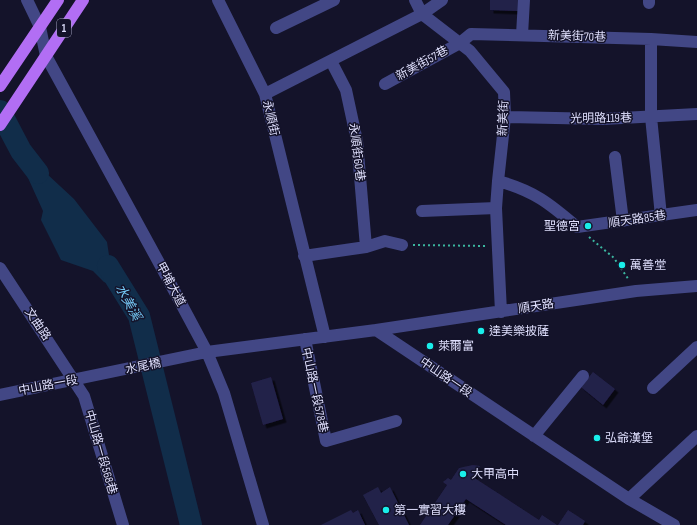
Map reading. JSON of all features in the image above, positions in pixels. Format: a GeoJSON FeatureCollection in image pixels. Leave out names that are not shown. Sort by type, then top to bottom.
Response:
{"type":"FeatureCollection","features":[{"type":"Feature","properties":{"kind":"main road","name":"1"},"geometry":{"type":"LineString","coordinates":[[0,86],[58,0]]}},
{"type":"Feature","properties":{"kind":"main road","name":"1"},"geometry":{"type":"LineString","coordinates":[[0,125],[83,0]]}},
{"type":"Feature","properties":{"kind":"street","name":"甲埔大道"},"geometry":{"type":"LineString","coordinates":[[27,0],[40,27],[46,56],[207,352],[224,393],[263,525]]}},
{"type":"Feature","properties":{"kind":"street"},"geometry":{"type":"LineString","coordinates":[[218,0],[265,94]]}},
{"type":"Feature","properties":{"kind":"street"},"geometry":{"type":"LineString","coordinates":[[276,28],[334,0]]}},
{"type":"Feature","properties":{"kind":"street","name":"新美街"},"geometry":{"type":"LineString","coordinates":[[415,0],[422,14],[470,51],[504,92],[505,117],[496,208],[501,312]]}},
{"type":"Feature","properties":{"kind":"street","name":"永順街"},"geometry":{"type":"LineString","coordinates":[[324,337],[265,94],[422,14],[442,0]]}},
{"type":"Feature","properties":{"kind":"street"},"geometry":{"type":"LineString","coordinates":[[522,35],[524,0]]}},
{"type":"Feature","properties":{"kind":"street","name":"新美街70巷"},"geometry":{"type":"LineString","coordinates":[[460,43],[471,34],[651,39],[697,42]]}},
{"type":"Feature","properties":{"kind":"street"},"geometry":{"type":"LineString","coordinates":[[651,39],[651,116],[661,216]]}},
{"type":"Feature","properties":{"kind":"street","name":"新美街57巷"},"geometry":{"type":"LineString","coordinates":[[385,84],[460,43]]}},
{"type":"Feature","properties":{"kind":"street","name":"永順街60巷"},"geometry":{"type":"LineString","coordinates":[[331,61],[346,90],[357,141],[366,247]]}},
{"type":"Feature","properties":{"kind":"street","name":"光明路119巷"},"geometry":{"type":"LineString","coordinates":[[505,117],[603,119],[697,114]]}},
{"type":"Feature","properties":{"kind":"street"},"geometry":{"type":"LineString","coordinates":[[615,157],[623,221]]}},
{"type":"Feature","properties":{"kind":"street"},"geometry":{"type":"LineString","coordinates":[[498,181],[531,192],[555,208],[577,227]]}},
{"type":"Feature","properties":{"kind":"street"},"geometry":{"type":"LineString","coordinates":[[422,211],[496,208]]}},
{"type":"Feature","properties":{"kind":"street","name":"順天路85巷"},"geometry":{"type":"LineString","coordinates":[[577,227],[697,210]]}},
{"type":"Feature","properties":{"kind":"street"},"geometry":{"type":"LineString","coordinates":[[304,256],[366,247],[385,241],[402,245]]}},
{"type":"Feature","properties":{"kind":"street","name":"文曲路"},"geometry":{"type":"LineString","coordinates":[[0,268],[75,380]]}},
{"type":"Feature","properties":{"kind":"street","name":"順天路"},"geometry":{"type":"LineString","coordinates":[[376,330],[636,291],[697,286]]}},
{"type":"Feature","properties":{"kind":"street"},"geometry":{"type":"LineString","coordinates":[[207,352],[376,330]]}},
{"type":"Feature","properties":{"kind":"street","name":"中山路一段"},"geometry":{"type":"LineString","coordinates":[[376,330],[629,499],[674,525]]}},
{"type":"Feature","properties":{"kind":"street","name":"中山路一段578巷"},"geometry":{"type":"LineString","coordinates":[[305,339],[326,441],[396,421]]}},
{"type":"Feature","properties":{"kind":"street"},"geometry":{"type":"LineString","coordinates":[[653,388],[697,346]]}},
{"type":"Feature","properties":{"kind":"street","name":"水尾橋"},"geometry":{"type":"LineString","coordinates":[[97,375],[207,352]]}},
{"type":"Feature","properties":{"kind":"street","name":"中山路一段"},"geometry":{"type":"LineString","coordinates":[[0,395],[97,375]]}},
{"type":"Feature","properties":{"kind":"street"},"geometry":{"type":"LineString","coordinates":[[534,436],[583,376]]}},
{"type":"Feature","properties":{"kind":"street","name":"中山路一段568巷"},"geometry":{"type":"LineString","coordinates":[[75,380],[84,396],[123,525]]}},
{"type":"Feature","properties":{"kind":"street"},"geometry":{"type":"LineString","coordinates":[[629,499],[697,436]]}},
{"type":"Feature","properties":{"kind":"path"},"geometry":{"type":"LineString","coordinates":[[577,227],[614,258],[636,291]]}},
{"type":"Feature","properties":{"kind":"path"},"geometry":{"type":"LineString","coordinates":[[402,245],[497,246]]}},
{"type":"Feature","properties":{"kind":"water"},"geometry":{"type":"Polygon","coordinates":[[[19,148],[74,199],[107,242],[109,255],[123,290],[104,282],[93,271],[61,260],[41,220],[43,211],[19,158],[19,148]]]}},
{"type":"Feature","properties":{"kind":"building"},"geometry":{"type":"Polygon","coordinates":[[[490,0],[518,0],[518,11],[490,10],[490,0]]]}},
{"type":"Feature","properties":{"kind":"building"},"geometry":{"type":"Polygon","coordinates":[[[593,372],[615,389],[603,405],[581,387],[593,372]]]}},
{"type":"Feature","properties":{"kind":"building"},"geometry":{"type":"Polygon","coordinates":[[[271,377],[283,419],[263,425],[251,383],[271,377]]]}},
{"type":"Feature","properties":{"kind":"building"},"geometry":{"type":"Polygon","coordinates":[[[473,465],[480,466],[473,477],[539,520],[542,515],[557,525],[506,525],[466,499],[448,525],[420,525],[447,485],[443,482],[448,478],[451,480],[459,468],[473,465]]]}},
{"type":"Feature","properties":{"kind":"building","name":"第一實習大樓"},"geometry":{"type":"Polygon","coordinates":[[[378,487],[381,493],[390,487],[409,525],[379,525],[363,495],[378,487]]]}},
{"type":"Feature","properties":{"kind":"building"},"geometry":{"type":"Polygon","coordinates":[[[351,510],[353,513],[358,510],[365,525],[321,525],[351,510]]]}},
{"type":"Feature","properties":{"kind":"building"},"geometry":{"type":"Polygon","coordinates":[[[568,510],[585,521],[583,525],[558,525],[568,510]]]}},
{"type":"Feature","properties":{"kind":"waterway","name":"水美溪"},"geometry":{"type":"LineString","coordinates":[[0,111],[21,151],[38,173]]}},
{"type":"Feature","properties":{"kind":"waterway","name":"水美溪"},"geometry":{"type":"LineString","coordinates":[[108,266],[139,316],[191,525]]}},
{"type":"Feature","properties":{"kind":"place","name":"聖德宮"},"geometry":{"type":"Point","coordinates":[588,226]}},
{"type":"Feature","properties":{"kind":"place","name":"萬善堂"},"geometry":{"type":"Point","coordinates":[622,265]}},
{"type":"Feature","properties":{"kind":"place","name":"達美樂披薩"},"geometry":{"type":"Point","coordinates":[481,331]}},
{"type":"Feature","properties":{"kind":"place","name":"萊爾富"},"geometry":{"type":"Point","coordinates":[430,346]}},
{"type":"Feature","properties":{"kind":"place","name":"弘爺漢堡"},"geometry":{"type":"Point","coordinates":[597,438]}},
{"type":"Feature","properties":{"kind":"place","name":"大甲高中"},"geometry":{"type":"Point","coordinates":[463,474]}},
{"type":"Feature","properties":{"kind":"place","name":"第一實習大樓"},"geometry":{"type":"Point","coordinates":[386,510]}}]}
